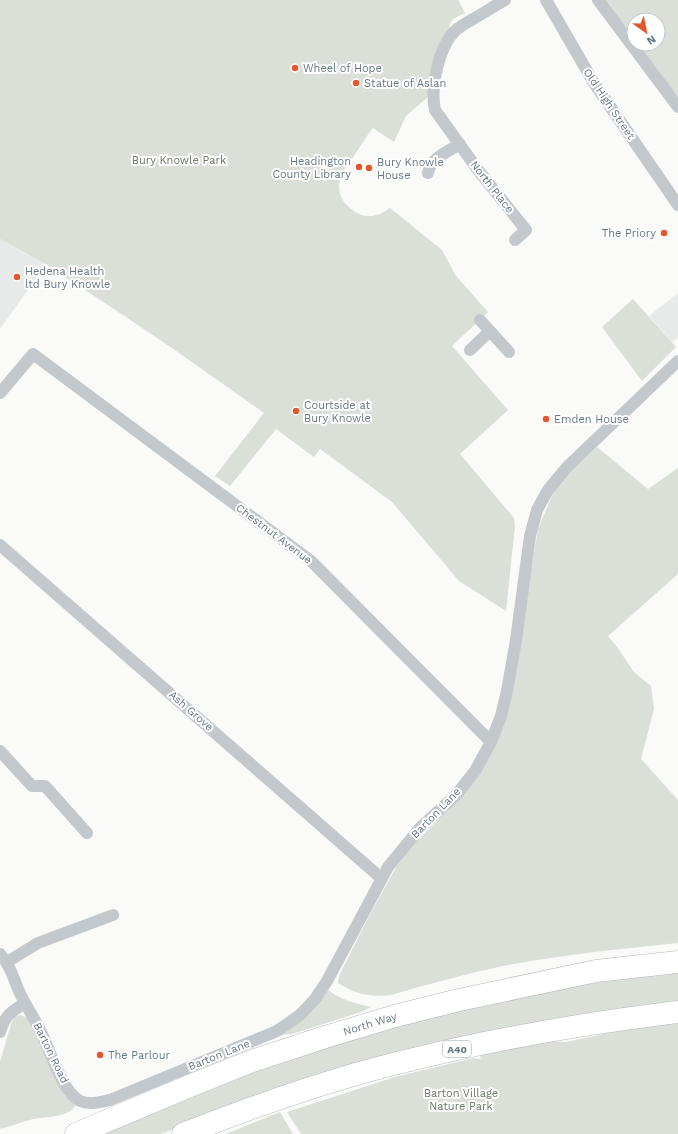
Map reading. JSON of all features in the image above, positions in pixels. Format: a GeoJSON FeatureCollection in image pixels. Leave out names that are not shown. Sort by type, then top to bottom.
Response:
{"type":"FeatureCollection","features":[{"type":"Feature","properties":{"kind":"highway","name":"North Way"},"geometry":{"type":"LineString","coordinates":[[76,1134],[252,1061],[395,1016],[459,1000],[596,971],[678,962]]}},
{"type":"Feature","properties":{"kind":"highway","name":"A40"},"geometry":{"type":"LineString","coordinates":[[183,1134],[242,1111],[294,1094],[410,1060],[533,1033],[678,1012]]}},
{"type":"Feature","properties":{"kind":"street","name":"North Place"},"geometry":{"type":"LineString","coordinates":[[505,0],[456,29],[446,43],[436,74],[433,102],[435,110],[478,170],[528,233],[515,240]]}},
{"type":"Feature","properties":{"kind":"street","name":"Old High Street"},"geometry":{"type":"LineString","coordinates":[[546,0],[594,83],[678,205]]}},
{"type":"Feature","properties":{"kind":"street"},"geometry":{"type":"LineString","coordinates":[[598,0],[678,107]]}},
{"type":"Feature","properties":{"kind":"street"},"geometry":{"type":"LineString","coordinates":[[428,174],[429,167],[433,162],[460,144]]}},
{"type":"Feature","properties":{"kind":"street"},"geometry":{"type":"LineString","coordinates":[[480,320],[509,352]]}},
{"type":"Feature","properties":{"kind":"street"},"geometry":{"type":"LineString","coordinates":[[470,350],[490,331]]}},
{"type":"Feature","properties":{"kind":"street","name":"Chestnut Avenue"},"geometry":{"type":"LineString","coordinates":[[0,393],[33,354],[311,561],[491,742]]}},
{"type":"Feature","properties":{"kind":"street","name":"Barton Lane"},"geometry":{"type":"LineString","coordinates":[[79,1100],[87,1103],[96,1103],[110,1100],[277,1031],[300,1015],[315,999],[327,981],[392,862],[420,828],[456,795],[475,771],[491,742],[501,716],[507,691],[516,640],[530,536],[537,510],[548,490],[567,467],[678,361]]}},
{"type":"Feature","properties":{"kind":"street","name":"Ash Grove"},"geometry":{"type":"LineString","coordinates":[[0,545],[382,878]]}},
{"type":"Feature","properties":{"kind":"street"},"geometry":{"type":"LineString","coordinates":[[1,754],[32,786],[45,786],[87,833]]}},
{"type":"Feature","properties":{"kind":"street"},"geometry":{"type":"LineString","coordinates":[[3,958],[113,915]]}},
{"type":"Feature","properties":{"kind":"street","name":"Barton Road"},"geometry":{"type":"LineString","coordinates":[[3,958],[40,1030],[64,1083],[72,1094],[79,1100]]}},
{"type":"Feature","properties":{"kind":"street"},"geometry":{"type":"LineString","coordinates":[[0,1032],[3,1022],[10,1012],[26,1003]]}},
{"type":"Feature","properties":{"kind":"shaded area","name":"Hedena Health ltd Bury Knowle"},"geometry":{"type":"Polygon","coordinates":[[[0,239],[46,265],[0,329],[0,239]]]}},
{"type":"Feature","properties":{"kind":"shaded area"},"geometry":{"type":"Polygon","coordinates":[[[678,293],[678,338],[672,342],[649,316],[678,293]]]}},
{"type":"Feature","properties":{"kind":"green space","name":"Bury Knowle Park"},"geometry":{"type":"Polygon","coordinates":[[[0,0],[458,0],[465,13],[455,18],[451,22],[449,29],[450,33],[429,96],[406,116],[394,142],[373,128],[342,174],[339,186],[344,202],[353,211],[359,214],[371,216],[383,213],[390,208],[442,250],[456,276],[488,312],[452,346],[508,410],[460,454],[514,518],[515,526],[506,611],[459,581],[392,502],[320,449],[314,457],[276,429],[230,486],[215,476],[264,413],[114,309],[47,265],[0,239],[0,0]]]}},
{"type":"Feature","properties":{"kind":"green space"},"geometry":{"type":"Polygon","coordinates":[[[604,0],[678,0],[678,101],[642,52],[666,52],[666,12],[626,12],[626,30],[604,0]]]}},
{"type":"Feature","properties":{"kind":"green space"},"geometry":{"type":"Polygon","coordinates":[[[633,299],[676,347],[642,381],[602,327],[633,299]]]}},
{"type":"Feature","properties":{"kind":"green space"},"geometry":{"type":"Polygon","coordinates":[[[597,447],[648,489],[678,468],[678,574],[608,636],[634,672],[651,686],[654,709],[641,759],[678,800],[678,943],[569,955],[525,962],[447,979],[391,995],[377,996],[358,993],[351,990],[338,983],[339,976],[370,914],[397,866],[415,843],[460,798],[494,749],[538,529],[554,491],[564,477],[597,447]]]}},
{"type":"Feature","properties":{"kind":"green space"},"geometry":{"type":"Polygon","coordinates":[[[678,972],[678,1007],[220,1111],[161,1134],[99,1134],[236,1077],[356,1036],[519,996],[606,981],[678,972]]]}},
{"type":"Feature","properties":{"kind":"green space"},"geometry":{"type":"Polygon","coordinates":[[[328,990],[343,999],[371,1007],[364,1011],[292,1034],[279,1035],[328,990]]]}},
{"type":"Feature","properties":{"kind":"green space"},"geometry":{"type":"Polygon","coordinates":[[[21,1015],[28,1018],[76,1105],[72,1110],[61,1115],[30,1120],[0,1129],[0,1062],[11,1024],[15,1017],[21,1015]]]}},
{"type":"Feature","properties":{"kind":"green space","name":"Barton Village Nature Park"},"geometry":{"type":"Polygon","coordinates":[[[678,1018],[678,1134],[301,1134],[287,1112],[395,1077],[474,1058],[481,1059],[477,1049],[522,1040],[566,1042],[678,1018]]]}},
{"type":"Feature","properties":{"kind":"green space"},"geometry":{"type":"Polygon","coordinates":[[[280,1112],[293,1134],[226,1134],[280,1112]]]}},
{"type":"Feature","properties":{"kind":"place","name":"Wheel of Hope"},"geometry":{"type":"Point","coordinates":[295,68]}},
{"type":"Feature","properties":{"kind":"place","name":"Statue of Aslan"},"geometry":{"type":"Point","coordinates":[356,83]}},
{"type":"Feature","properties":{"kind":"place","name":"Headington County Library"},"geometry":{"type":"Point","coordinates":[359,167]}},
{"type":"Feature","properties":{"kind":"place","name":"Bury Knowle House"},"geometry":{"type":"Point","coordinates":[369,168]}},
{"type":"Feature","properties":{"kind":"place","name":"The Priory"},"geometry":{"type":"Point","coordinates":[664,233]}},
{"type":"Feature","properties":{"kind":"place","name":"Hedena Health ltd Bury Knowle"},"geometry":{"type":"Point","coordinates":[17,277]}},
{"type":"Feature","properties":{"kind":"place","name":"Courtside at Bury Knowle"},"geometry":{"type":"Point","coordinates":[296,411]}},
{"type":"Feature","properties":{"kind":"place","name":"Emden House"},"geometry":{"type":"Point","coordinates":[546,419]}},
{"type":"Feature","properties":{"kind":"place","name":"The Parlour"},"geometry":{"type":"Point","coordinates":[100,1055]}}]}
